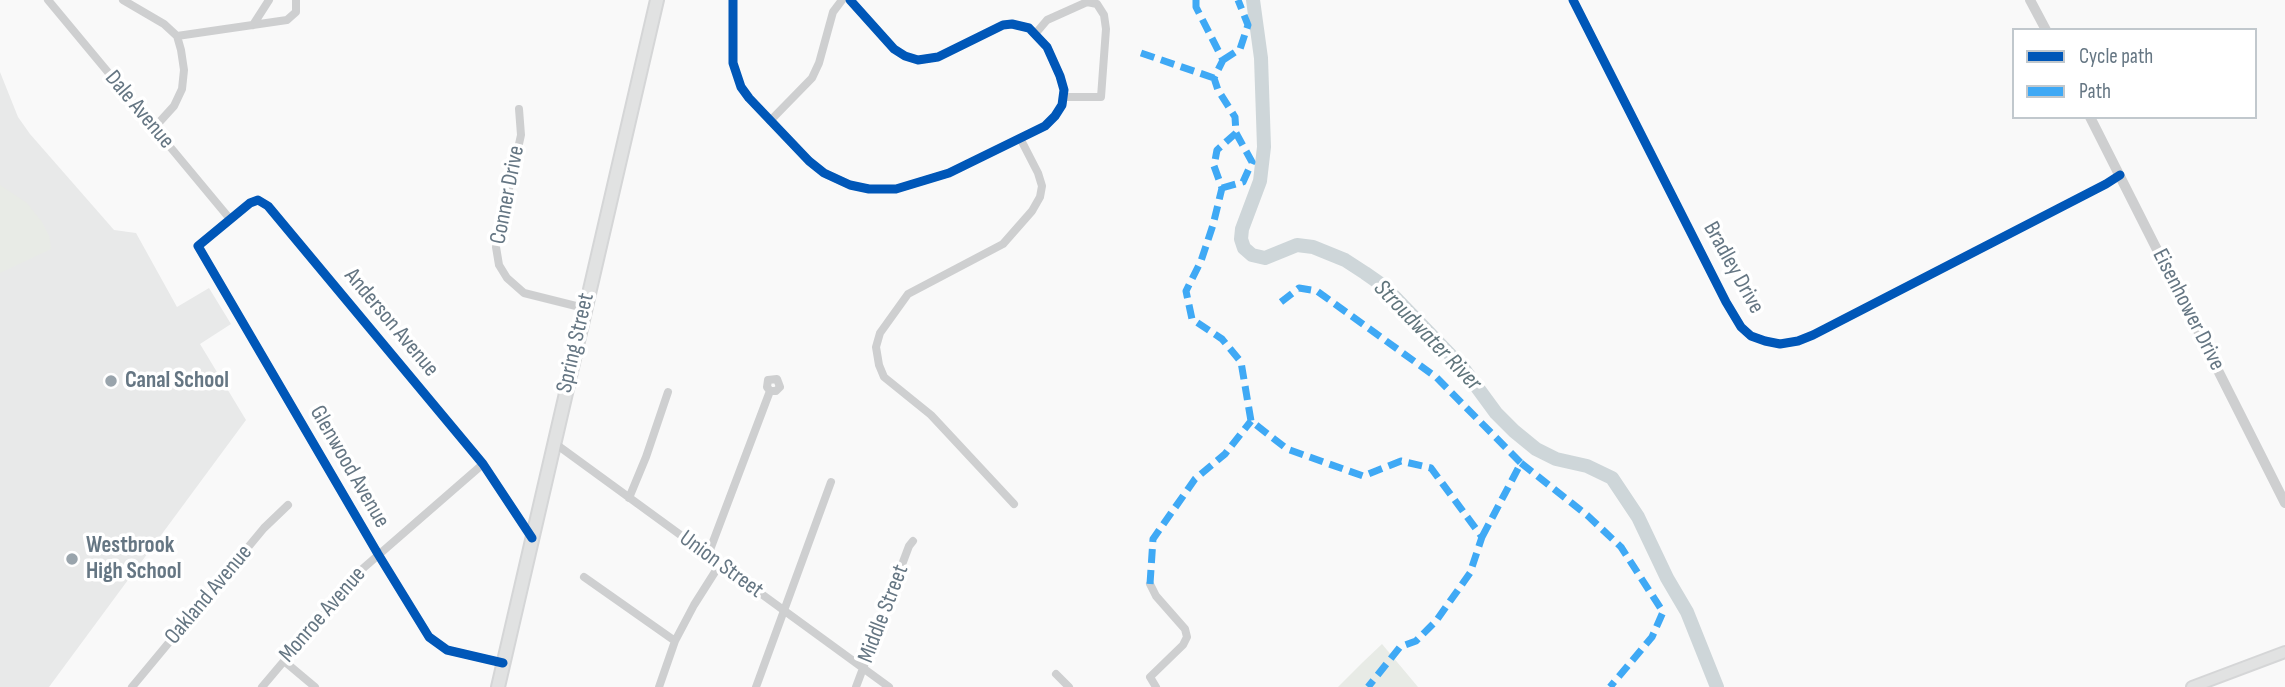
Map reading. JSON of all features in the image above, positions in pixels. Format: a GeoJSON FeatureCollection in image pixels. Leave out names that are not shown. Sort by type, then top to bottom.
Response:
{"type":"FeatureCollection","features":[{"type":"Feature","properties":{"kind":"main road","name":"Spring Street"},"geometry":{"type":"LineString","coordinates":[[498,687],[657,0]]}},
{"type":"Feature","properties":{"kind":"main road"},"geometry":{"type":"LineString","coordinates":[[2192,687],[2285,652]]}},
{"type":"Feature","properties":{"kind":"street","name":"Dale Avenue"},"geometry":{"type":"LineString","coordinates":[[48,0],[230,219]]}},
{"type":"Feature","properties":{"kind":"street"},"geometry":{"type":"LineString","coordinates":[[123,0],[164,24],[177,36],[183,61],[182,89],[174,106],[154,128]]}},
{"type":"Feature","properties":{"kind":"street"},"geometry":{"type":"LineString","coordinates":[[253,25],[269,0]]}},
{"type":"Feature","properties":{"kind":"street"},"geometry":{"type":"LineString","coordinates":[[177,36],[289,19],[297,10],[296,0]]}},
{"type":"Feature","properties":{"kind":"street"},"geometry":{"type":"LineString","coordinates":[[733,0],[732,51],[736,76],[749,98],[802,155],[824,173],[850,185],[878,189],[907,186],[949,173],[1050,122],[1059,111],[1064,97],[1060,76],[1047,47],[1036,33],[1024,26],[1003,25],[938,57],[918,60],[894,49],[850,0]]}},
{"type":"Feature","properties":{"kind":"street"},"geometry":{"type":"LineString","coordinates":[[770,121],[812,78],[819,63],[833,12],[842,0]]}},
{"type":"Feature","properties":{"kind":"street","name":"Bradley Drive"},"geometry":{"type":"LineString","coordinates":[[1573,0],[1741,327],[1751,336],[1765,341],[1780,344],[1813,335],[2106,184],[2120,174]]}},
{"type":"Feature","properties":{"kind":"street"},"geometry":{"type":"LineString","coordinates":[[2030,0],[2045,28]]}},
{"type":"Feature","properties":{"kind":"street"},"geometry":{"type":"LineString","coordinates":[[1036,33],[1048,20],[1087,2],[1097,4],[1104,15],[1106,29],[1101,97],[1064,97]]}},
{"type":"Feature","properties":{"kind":"street","name":"Conner Drive"},"geometry":{"type":"LineString","coordinates":[[519,108],[521,135],[496,247],[499,265],[507,278],[524,293],[584,308]]}},
{"type":"Feature","properties":{"kind":"street","name":"Eisenhower Drive"},"geometry":{"type":"LineString","coordinates":[[2091,119],[2285,502]]}},
{"type":"Feature","properties":{"kind":"street"},"geometry":{"type":"LineString","coordinates":[[1014,504],[931,415],[884,377],[876,347],[880,333],[908,294],[1003,244],[1036,205],[1042,186],[1020,138]]}},
{"type":"Feature","properties":{"kind":"street","name":"Anderson Avenue"},"geometry":{"type":"LineString","coordinates":[[198,246],[254,201],[258,200],[268,206],[483,464],[532,538]]}},
{"type":"Feature","properties":{"kind":"street","name":"Glenwood Avenue"},"geometry":{"type":"LineString","coordinates":[[198,246],[429,637],[447,650],[503,663]]}},
{"type":"Feature","properties":{"kind":"street"},"geometry":{"type":"LineString","coordinates":[[708,555],[770,391]]}},
{"type":"Feature","properties":{"kind":"street"},"geometry":{"type":"LineString","coordinates":[[629,498],[668,393]]}},
{"type":"Feature","properties":{"kind":"street","name":"Union Street"},"geometry":{"type":"LineString","coordinates":[[553,442],[889,687]]}},
{"type":"Feature","properties":{"kind":"street","name":"Monroe Avenue"},"geometry":{"type":"LineString","coordinates":[[262,687],[360,571],[483,464]]}},
{"type":"Feature","properties":{"kind":"street"},"geometry":{"type":"LineString","coordinates":[[756,687],[831,482]]}},
{"type":"Feature","properties":{"kind":"street","name":"Oakland Avenue"},"geometry":{"type":"LineString","coordinates":[[132,687],[264,528],[288,505]]}},
{"type":"Feature","properties":{"kind":"street","name":"Middle Street"},"geometry":{"type":"LineString","coordinates":[[856,687],[913,541]]}},
{"type":"Feature","properties":{"kind":"street"},"geometry":{"type":"LineString","coordinates":[[659,687],[675,641],[720,564]]}},
{"type":"Feature","properties":{"kind":"street"},"geometry":{"type":"LineString","coordinates":[[584,577],[675,641]]}},
{"type":"Feature","properties":{"kind":"street"},"geometry":{"type":"LineString","coordinates":[[1150,584],[1156,596],[1185,629],[1187,637],[1150,677],[1156,687]]}},
{"type":"Feature","properties":{"kind":"street"},"geometry":{"type":"LineString","coordinates":[[284,661],[315,687]]}},
{"type":"Feature","properties":{"kind":"street"},"geometry":{"type":"LineString","coordinates":[[1056,674],[1069,687]]}},
{"type":"Feature","properties":{"kind":"shaded area"},"geometry":{"type":"Polygon","coordinates":[[[0,72],[18,117],[30,134],[114,230],[136,233],[177,307],[209,288],[231,324],[200,344],[246,420],[49,687],[0,687],[0,72]]]}},
{"type":"Feature","properties":{"kind":"shaded area"},"geometry":{"type":"Polygon","coordinates":[[[0,185],[27,203],[42,222],[49,236],[51,249],[0,273],[0,185]]]}},
{"type":"Feature","properties":{"kind":"shaded area"},"geometry":{"type":"Polygon","coordinates":[[[1382,644],[1418,687],[1338,687],[1363,662],[1382,644]]]}},
{"type":"Feature","properties":{"kind":"waterway","name":"Stroudwater River"},"geometry":{"type":"LineString","coordinates":[[1253,0],[1261,58],[1264,147],[1260,181],[1242,229],[1244,248],[1252,255],[1265,258],[1297,245],[1313,247],[1345,260],[1385,287],[1463,368],[1496,413],[1536,449],[1556,459],[1587,466],[1612,478],[1638,517],[1667,578],[1687,612],[1717,687]]}},
{"type":"Feature","properties":{"kind":"marked path"},"geometry":{"type":"LineString","coordinates":[[1196,0],[1196,7],[1223,60],[1214,78],[1218,90],[1235,117],[1236,133],[1217,150],[1214,166],[1222,188],[1201,261],[1186,291],[1192,319],[1222,339],[1241,362],[1251,421],[1287,449],[1363,476],[1401,461],[1431,468],[1482,537],[1470,573],[1436,621],[1416,641],[1400,647],[1368,687]]}},
{"type":"Feature","properties":{"kind":"marked path"},"geometry":{"type":"LineString","coordinates":[[1223,60],[1240,49],[1248,25],[1238,0]]}},
{"type":"Feature","properties":{"kind":"marked path"},"geometry":{"type":"LineString","coordinates":[[1141,53],[1214,78]]}},
{"type":"Feature","properties":{"kind":"marked path"},"geometry":{"type":"LineString","coordinates":[[1222,188],[1243,182],[1252,162],[1236,133]]}},
{"type":"Feature","properties":{"kind":"marked path"},"geometry":{"type":"LineString","coordinates":[[1281,302],[1299,288],[1317,291],[1436,377],[1521,463],[1482,537]]}},
{"type":"Feature","properties":{"kind":"marked path"},"geometry":{"type":"LineString","coordinates":[[1150,584],[1153,539],[1195,479],[1225,454],[1251,421]]}},
{"type":"Feature","properties":{"kind":"marked path"},"geometry":{"type":"LineString","coordinates":[[1521,463],[1588,516],[1621,547],[1663,612],[1652,637],[1610,687]]}},
{"type":"Feature","properties":{"kind":"cycle path"},"geometry":{"type":"LineString","coordinates":[[733,0],[733,63],[741,87],[809,161],[824,173],[850,185],[869,189],[896,189],[949,173],[1045,126],[1062,105],[1064,90],[1060,76],[1047,47],[1029,28],[1003,25],[938,57],[918,60],[894,49],[850,0]]}},
{"type":"Feature","properties":{"kind":"cycle path"},"geometry":{"type":"LineString","coordinates":[[1573,0],[1726,302],[1741,327],[1751,336],[1765,341],[1780,344],[1813,335],[2120,175]]}},
{"type":"Feature","properties":{"kind":"cycle path"},"geometry":{"type":"LineString","coordinates":[[503,663],[447,650],[429,637],[198,246],[250,203],[258,200],[268,206],[483,464],[532,538]]}},
{"type":"Feature","properties":{"kind":"place","name":"Canal School"},"geometry":{"type":"Point","coordinates":[111,381]}},
{"type":"Feature","properties":{"kind":"place","name":"Westbrook High School"},"geometry":{"type":"Point","coordinates":[72,559]}}]}
